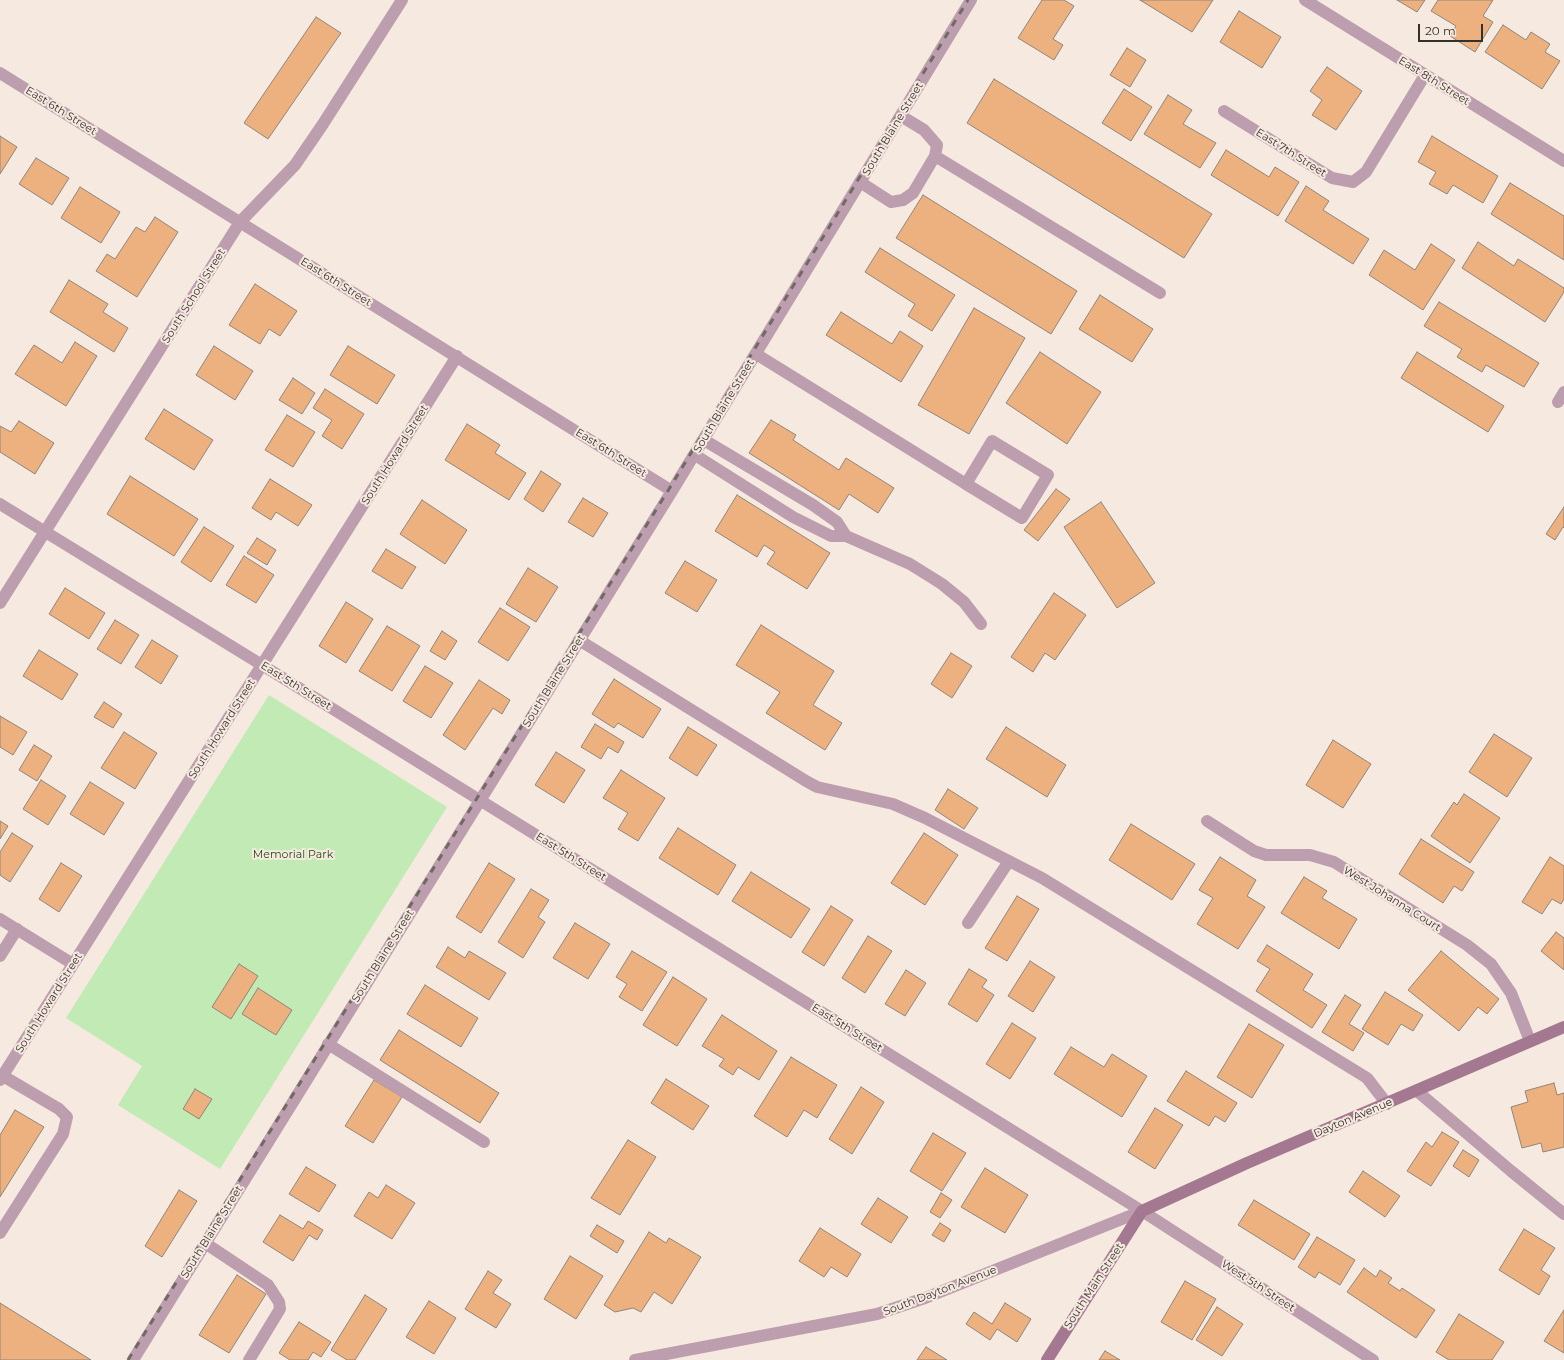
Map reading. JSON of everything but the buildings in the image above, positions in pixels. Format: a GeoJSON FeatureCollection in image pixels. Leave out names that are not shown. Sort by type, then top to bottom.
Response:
{"type":"FeatureCollection","features":[{"type":"Feature","properties":{"kind":"street","name":"South School Street"},"geometry":{"type":"LineString","coordinates":[[0,603],[240,222],[295,165],[328,118],[402,0]]}},
{"type":"Feature","properties":{"kind":"street","name":"South Blaine Street"},"geometry":{"type":"LineString","coordinates":[[133,1360],[479,800],[704,440],[971,0]]}},
{"type":"Feature","properties":{"kind":"street","name":"East 8th Street"},"geometry":{"type":"LineString","coordinates":[[1305,0],[1564,161]]}},
{"type":"Feature","properties":{"kind":"street","name":"East 6th Street"},"geometry":{"type":"LineString","coordinates":[[0,73],[672,491]]}},
{"type":"Feature","properties":{"kind":"street","name":"East 7th Street"},"geometry":{"type":"LineString","coordinates":[[1224,111],[1332,178],[1353,182],[1366,172],[1424,75]]}},
{"type":"Feature","properties":{"kind":"street"},"geometry":{"type":"LineString","coordinates":[[860,182],[891,202],[903,200],[913,193],[935,156],[937,145],[924,130],[901,116]]}},
{"type":"Feature","properties":{"kind":"street"},"geometry":{"type":"LineString","coordinates":[[935,156],[1160,293]]}},
{"type":"Feature","properties":{"kind":"street"},"geometry":{"type":"LineString","coordinates":[[756,354],[966,484],[1022,518],[1048,475],[992,441],[966,484]]}},
{"type":"Feature","properties":{"kind":"street","name":"South Howard Street"},"geometry":{"type":"LineString","coordinates":[[2,1078],[457,356]]}},
{"type":"Feature","properties":{"kind":"street"},"geometry":{"type":"LineString","coordinates":[[704,440],[813,505],[837,522],[846,536]]}},
{"type":"Feature","properties":{"kind":"street"},"geometry":{"type":"LineString","coordinates":[[694,455],[793,517],[831,536],[846,536],[910,564],[942,584],[964,602],[981,624]]}},
{"type":"Feature","properties":{"kind":"street","name":"East 5th Street"},"geometry":{"type":"LineString","coordinates":[[0,504],[1142,1211]]}},
{"type":"Feature","properties":{"kind":"street"},"geometry":{"type":"LineString","coordinates":[[579,640],[817,787],[893,804],[925,818],[1042,878],[1367,1078],[1387,1104]]}},
{"type":"Feature","properties":{"kind":"street","name":"West Johanna Court"},"geometry":{"type":"LineString","coordinates":[[1207,821],[1254,851],[1266,855],[1310,856],[1334,862],[1466,945],[1492,964],[1511,993],[1530,1041]]}},
{"type":"Feature","properties":{"kind":"street"},"geometry":{"type":"LineString","coordinates":[[968,923],[1009,861]]}},
{"type":"Feature","properties":{"kind":"street"},"geometry":{"type":"LineString","coordinates":[[0,919],[73,964]]}},
{"type":"Feature","properties":{"kind":"street"},"geometry":{"type":"LineString","coordinates":[[0,956],[17,929]]}},
{"type":"Feature","properties":{"kind":"street","name":"Dayton Avenue"},"geometry":{"type":"LineString","coordinates":[[1142,1211],[1248,1163],[1564,1027]]}},
{"type":"Feature","properties":{"kind":"street"},"geometry":{"type":"LineString","coordinates":[[328,1044],[484,1142]]}},
{"type":"Feature","properties":{"kind":"street"},"geometry":{"type":"LineString","coordinates":[[0,1233],[64,1134],[67,1117],[59,1109],[2,1078]]}},
{"type":"Feature","properties":{"kind":"street"},"geometry":{"type":"LineString","coordinates":[[1417,1091],[1564,1214]]}},
{"type":"Feature","properties":{"kind":"street","name":"South Dayton Avenue"},"geometry":{"type":"LineString","coordinates":[[635,1360],[877,1314],[925,1298],[1142,1211]]}},
{"type":"Feature","properties":{"kind":"street","name":"South Main Street"},"geometry":{"type":"LineString","coordinates":[[1047,1360],[1142,1211]]}},
{"type":"Feature","properties":{"kind":"street","name":"West 5th Street"},"geometry":{"type":"LineString","coordinates":[[1142,1211],[1373,1360]]}},
{"type":"Feature","properties":{"kind":"street"},"geometry":{"type":"LineString","coordinates":[[205,1244],[268,1285],[279,1302],[280,1309],[249,1360]]}},
{"type":"Feature","properties":{"kind":"green space","name":"Memorial Park"},"geometry":{"type":"Polygon","coordinates":[[[269,695],[447,807],[220,1169],[118,1105],[142,1066],[66,1018],[269,695]]]}},
{"type":"Feature","properties":{"kind":"railway"},"geometry":{"type":"LineString","coordinates":[[128,1360],[669,489],[968,0]]}}]}
